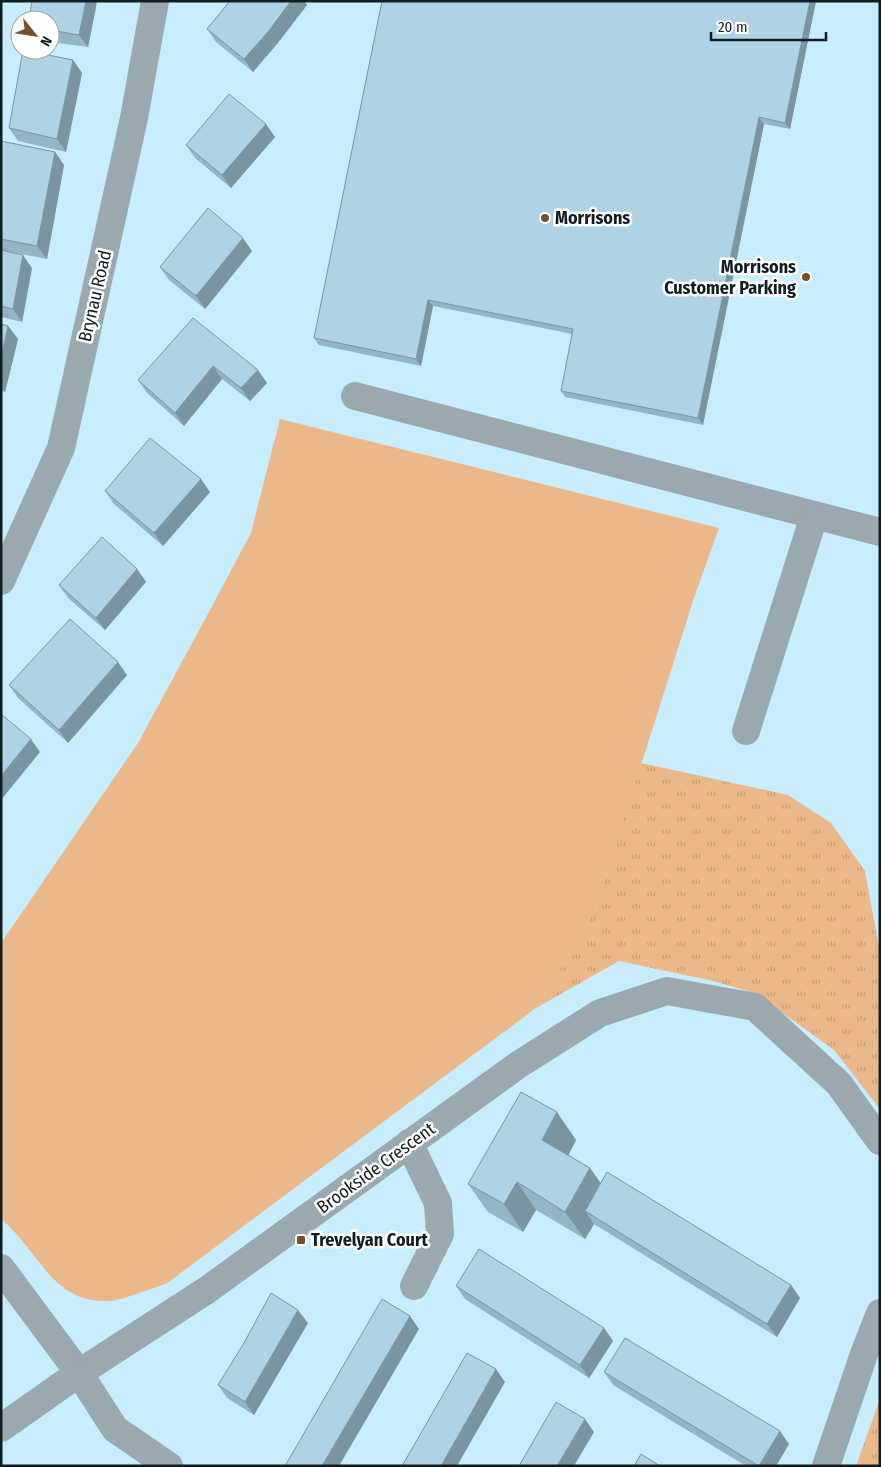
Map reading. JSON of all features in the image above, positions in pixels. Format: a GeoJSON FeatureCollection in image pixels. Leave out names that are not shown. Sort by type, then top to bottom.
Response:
{"type":"FeatureCollection","features":[{"type":"Feature","properties":{"kind":"street","name":"Brynau Road"},"geometry":{"type":"LineString","coordinates":[[1,581],[61,448],[132,128],[155,1]]}},
{"type":"Feature","properties":{"kind":"street"},"geometry":{"type":"LineString","coordinates":[[355,396],[880,532]]}},
{"type":"Feature","properties":{"kind":"street"},"geometry":{"type":"LineString","coordinates":[[746,731],[814,516]]}},
{"type":"Feature","properties":{"kind":"street","name":"Brookside Crescent"},"geometry":{"type":"LineString","coordinates":[[1,1428],[79,1373],[207,1290],[518,1065],[600,1013],[667,991],[755,1007],[839,1084],[880,1141]]}},
{"type":"Feature","properties":{"kind":"street"},"geometry":{"type":"LineString","coordinates":[[409,1144],[438,1203],[440,1234],[414,1286]]}},
{"type":"Feature","properties":{"kind":"street"},"geometry":{"type":"LineString","coordinates":[[1,1268],[79,1373],[115,1429],[169,1466]]}},
{"type":"Feature","properties":{"kind":"street"},"geometry":{"type":"LineString","coordinates":[[826,1466],[880,1313]]}},
{"type":"Feature","properties":{"kind":"green space"},"geometry":{"type":"Polygon","coordinates":[[[280,419],[719,528],[694,598],[595,910],[536,1008],[166,1284],[116,1300],[90,1300],[74,1294],[60,1285],[1,1219],[1,943],[138,743],[251,533],[280,419]]]}},
{"type":"Feature","properties":{"kind":"green space"},"geometry":{"type":"Polygon","coordinates":[[[641,763],[788,795],[831,823],[865,871],[880,953],[880,1109],[834,1050],[787,1016],[747,991],[713,981],[619,961],[536,1008],[595,910],[641,763]]]}},
{"type":"Feature","properties":{"kind":"green space"},"geometry":{"type":"Polygon","coordinates":[[[880,1399],[880,1466],[856,1466],[880,1399]]]}},
{"type":"Feature","properties":{"kind":"building"},"geometry":{"type":"Polygon","coordinates":[[[32,1],[86,1],[79,35],[60,32],[60,10],[31,10],[32,1]]]}},
{"type":"Feature","properties":{"kind":"building"},"geometry":{"type":"Polygon","coordinates":[[[230,1],[291,1],[268,32],[244,59],[207,29],[230,1]]]}},
{"type":"Feature","properties":{"kind":"building","name":"Morrisons"},"geometry":{"type":"Polygon","coordinates":[[[382,1],[810,1],[785,123],[759,117],[698,418],[561,391],[573,329],[428,300],[416,359],[314,338],[382,1]]]}},
{"type":"Feature","properties":{"kind":"building"},"geometry":{"type":"Polygon","coordinates":[[[60,57],[73,60],[57,139],[9,128],[21,60],[60,60],[60,57]]]}},
{"type":"Feature","properties":{"kind":"building"},"geometry":{"type":"Polygon","coordinates":[[[229,94],[266,124],[222,175],[186,145],[229,94]]]}},
{"type":"Feature","properties":{"kind":"building"},"geometry":{"type":"Polygon","coordinates":[[[1,141],[55,152],[37,246],[1,239],[1,141]]]}},
{"type":"Feature","properties":{"kind":"building"},"geometry":{"type":"Polygon","coordinates":[[[208,208],[243,238],[196,296],[160,267],[208,208]]]}},
{"type":"Feature","properties":{"kind":"building"},"geometry":{"type":"Polygon","coordinates":[[[1,250],[23,255],[13,309],[1,306],[1,250]]]}},
{"type":"Feature","properties":{"kind":"building"},"geometry":{"type":"Polygon","coordinates":[[[193,318],[258,370],[241,388],[213,366],[175,413],[138,380],[193,318]]]}},
{"type":"Feature","properties":{"kind":"building"},"geometry":{"type":"Polygon","coordinates":[[[1,324],[8,326],[1,357],[1,324]]]}},
{"type":"Feature","properties":{"kind":"building"},"geometry":{"type":"Polygon","coordinates":[[[150,438],[201,479],[154,533],[105,491],[150,438]]]}},
{"type":"Feature","properties":{"kind":"building"},"geometry":{"type":"Polygon","coordinates":[[[102,537],[137,569],[96,618],[59,585],[102,537]]]}},
{"type":"Feature","properties":{"kind":"building"},"geometry":{"type":"Polygon","coordinates":[[[70,619],[118,662],[59,730],[9,685],[70,619]]]}},
{"type":"Feature","properties":{"kind":"building"},"geometry":{"type":"Polygon","coordinates":[[[1,714],[31,739],[1,776],[1,714]]]}},
{"type":"Feature","properties":{"kind":"building"},"geometry":{"type":"Polygon","coordinates":[[[521,1092],[557,1112],[542,1140],[590,1168],[565,1212],[517,1182],[504,1204],[468,1184],[521,1092]]]}},
{"type":"Feature","properties":{"kind":"building"},"geometry":{"type":"Polygon","coordinates":[[[607,1172],[791,1285],[767,1324],[585,1211],[607,1172]]]}},
{"type":"Feature","properties":{"kind":"building"},"geometry":{"type":"Polygon","coordinates":[[[479,1249],[604,1328],[580,1365],[456,1286],[479,1249]]]}},
{"type":"Feature","properties":{"kind":"building"},"geometry":{"type":"Polygon","coordinates":[[[271,1293],[298,1310],[245,1402],[218,1385],[244,1343],[271,1293]]]}},
{"type":"Feature","properties":{"kind":"building"},"geometry":{"type":"Polygon","coordinates":[[[382,1299],[410,1316],[322,1466],[285,1466],[382,1299]]]}},
{"type":"Feature","properties":{"kind":"building"},"geometry":{"type":"Polygon","coordinates":[[[625,1338],[780,1431],[759,1466],[604,1372],[625,1338]]]}},
{"type":"Feature","properties":{"kind":"building"},"geometry":{"type":"Polygon","coordinates":[[[467,1353],[496,1369],[441,1466],[402,1466],[467,1353]]]}},
{"type":"Feature","properties":{"kind":"building"},"geometry":{"type":"Polygon","coordinates":[[[556,1402],[585,1419],[557,1466],[519,1466],[556,1402]]]}},
{"type":"Feature","properties":{"kind":"building"},"geometry":{"type":"Polygon","coordinates":[[[641,1454],[660,1466],[634,1466],[641,1454]]]}},
{"type":"Feature","properties":{"kind":"place","name":"Morrisons"},"geometry":{"type":"Point","coordinates":[545,218]}},
{"type":"Feature","properties":{"kind":"place","name":"Morrisons Customer Parking"},"geometry":{"type":"Point","coordinates":[806,277]}},
{"type":"Feature","properties":{"kind":"place","name":"Trevelyan Court"},"geometry":{"type":"Point","coordinates":[301,1240]}}]}
